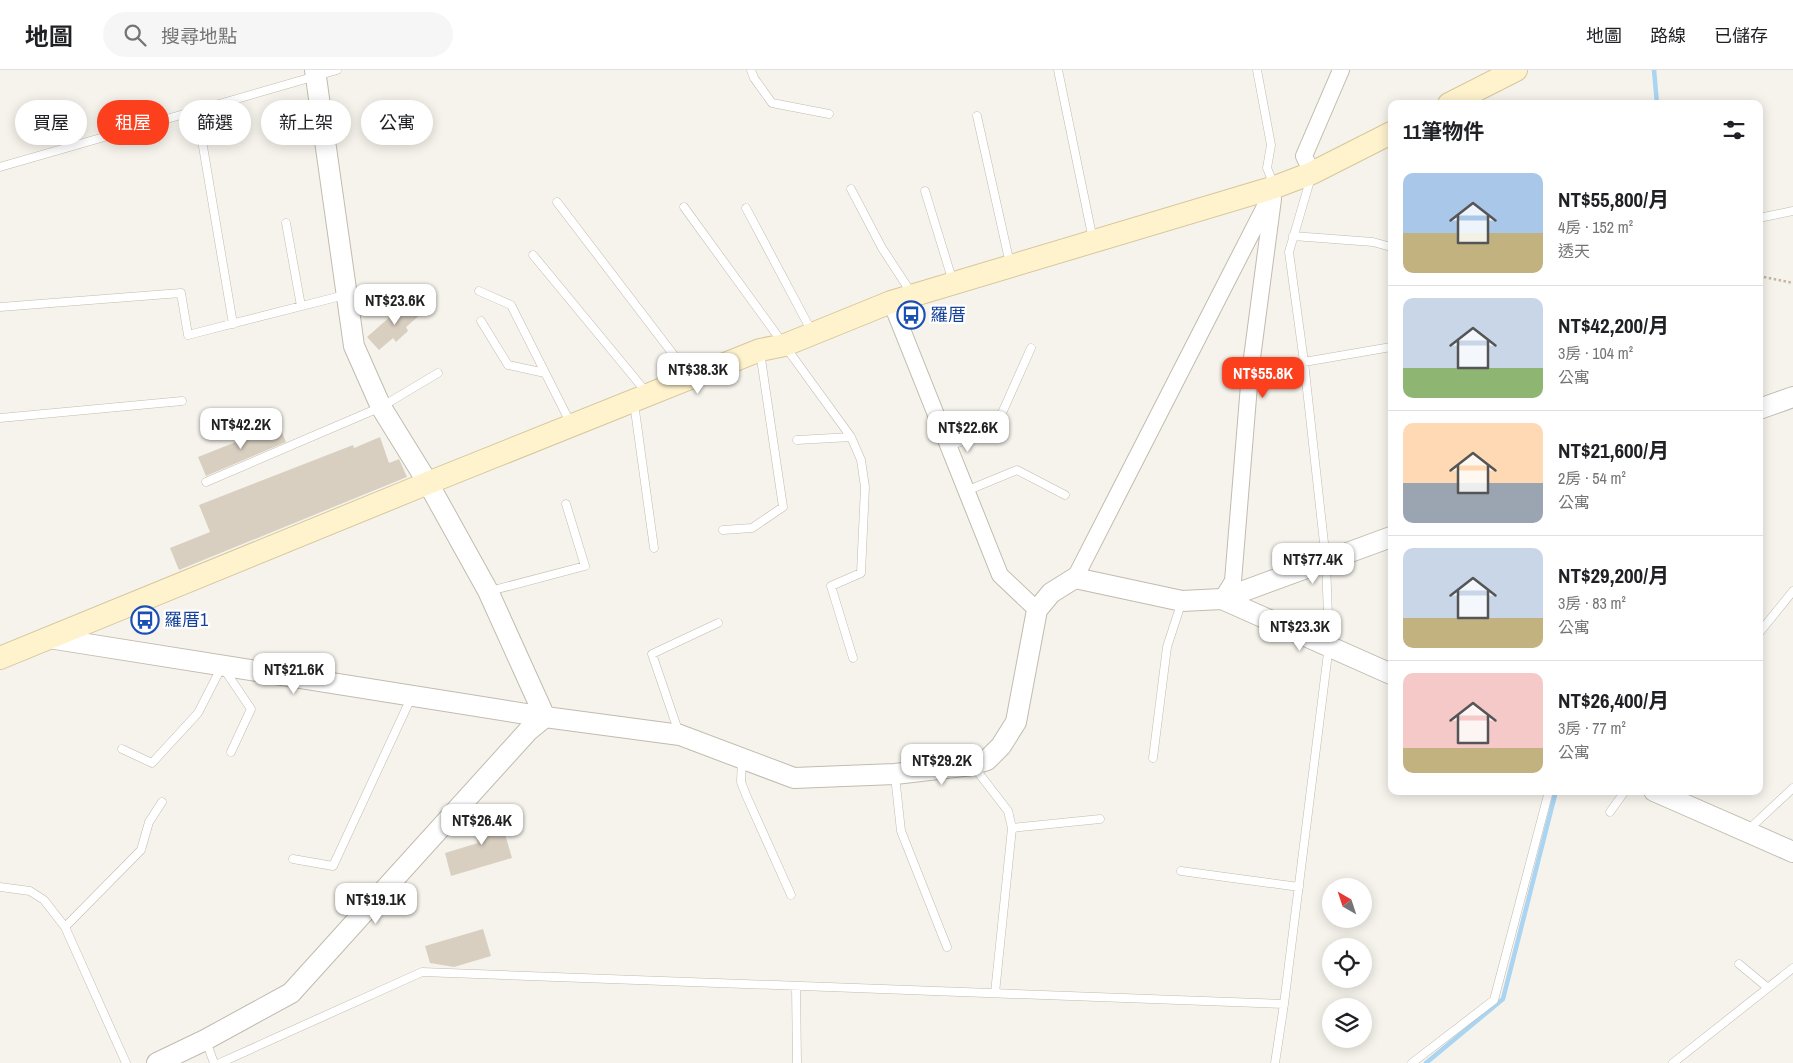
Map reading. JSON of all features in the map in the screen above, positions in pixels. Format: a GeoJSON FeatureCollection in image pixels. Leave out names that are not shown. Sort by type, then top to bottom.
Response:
{"type":"FeatureCollection","features":[{"type":"Feature","properties":{"kind":"main road"},"geometry":{"type":"LineString","coordinates":[[1461,100],[1516,70]]}},
{"type":"Feature","properties":{"kind":"main road"},"geometry":{"type":"LineString","coordinates":[[0,658],[760,350],[785,345],[891,302],[1275,187],[1312,173],[1388,135]]}},
{"type":"Feature","properties":{"kind":"street"},"geometry":{"type":"LineString","coordinates":[[1312,173],[1304,156],[1341,70]]}},
{"type":"Feature","properties":{"kind":"street"},"geometry":{"type":"LineString","coordinates":[[315,73],[354,346],[382,407],[428,483],[488,591],[545,717]]}},
{"type":"Feature","properties":{"kind":"street"},"geometry":{"type":"LineString","coordinates":[[1222,599],[1233,581],[1250,373],[1275,187]]}},
{"type":"Feature","properties":{"kind":"street"},"geometry":{"type":"LineString","coordinates":[[48,638],[545,717],[680,735],[794,778],[895,774],[972,765],[987,760],[1001,746],[1016,722],[1037,610],[1051,593],[1075,578],[1275,187]]}},
{"type":"Feature","properties":{"kind":"street"},"geometry":{"type":"LineString","coordinates":[[891,302],[1000,575],[1037,610]]}},
{"type":"Feature","properties":{"kind":"street"},"geometry":{"type":"LineString","coordinates":[[1763,408],[1793,397]]}},
{"type":"Feature","properties":{"kind":"street"},"geometry":{"type":"LineString","coordinates":[[1075,578],[1182,601],[1222,599],[1388,538]]}},
{"type":"Feature","properties":{"kind":"street"},"geometry":{"type":"LineString","coordinates":[[1222,599],[1388,673]]}},
{"type":"Feature","properties":{"kind":"street"},"geometry":{"type":"LineString","coordinates":[[158,1063],[205,1040],[291,993],[528,731],[545,717]]}},
{"type":"Feature","properties":{"kind":"street"},"geometry":{"type":"LineString","coordinates":[[1663,795],[1793,852]]}},
{"type":"Feature","properties":{"kind":"lane"},"geometry":{"type":"LineString","coordinates":[[231,100],[315,73],[337,70]]}},
{"type":"Feature","properties":{"kind":"lane"},"geometry":{"type":"LineString","coordinates":[[752,70],[754,78],[772,103],[829,114]]}},
{"type":"Feature","properties":{"kind":"lane"},"geometry":{"type":"LineString","coordinates":[[1058,70],[1093,242]]}},
{"type":"Feature","properties":{"kind":"lane"},"geometry":{"type":"LineString","coordinates":[[1257,70],[1271,145],[1267,168],[1275,187]]}},
{"type":"Feature","properties":{"kind":"lane"},"geometry":{"type":"LineString","coordinates":[[0,167],[179,116]]}},
{"type":"Feature","properties":{"kind":"lane"},"geometry":{"type":"LineString","coordinates":[[977,116],[1011,266]]}},
{"type":"Feature","properties":{"kind":"lane"},"geometry":{"type":"LineString","coordinates":[[203,145],[233,324]]}},
{"type":"Feature","properties":{"kind":"lane"},"geometry":{"type":"LineString","coordinates":[[1276,1063],[1329,645],[1326,561],[1304,362],[1289,252],[1312,173]]}},
{"type":"Feature","properties":{"kind":"lane"},"geometry":{"type":"LineString","coordinates":[[851,189],[882,248],[913,296]]}},
{"type":"Feature","properties":{"kind":"lane"},"geometry":{"type":"LineString","coordinates":[[925,190],[953,283]]}},
{"type":"Feature","properties":{"kind":"lane"},"geometry":{"type":"LineString","coordinates":[[557,202],[691,378]]}},
{"type":"Feature","properties":{"kind":"lane"},"geometry":{"type":"LineString","coordinates":[[684,207],[851,437],[861,460],[865,486],[861,573],[831,586],[852,658]]}},
{"type":"Feature","properties":{"kind":"lane"},"geometry":{"type":"LineString","coordinates":[[746,208],[813,334]]}},
{"type":"Feature","properties":{"kind":"lane"},"geometry":{"type":"LineString","coordinates":[[1763,217],[1793,211]]}},
{"type":"Feature","properties":{"kind":"lane"},"geometry":{"type":"LineString","coordinates":[[286,223],[301,306]]}},
{"type":"Feature","properties":{"kind":"lane"},"geometry":{"type":"LineString","coordinates":[[1293,236],[1373,242],[1388,246]]}},
{"type":"Feature","properties":{"kind":"lane"},"geometry":{"type":"LineString","coordinates":[[533,255],[641,398],[654,548]]}},
{"type":"Feature","properties":{"kind":"lane"},"geometry":{"type":"LineString","coordinates":[[479,291],[511,305],[572,426]]}},
{"type":"Feature","properties":{"kind":"lane"},"geometry":{"type":"LineString","coordinates":[[0,307],[181,293],[188,334],[347,295]]}},
{"type":"Feature","properties":{"kind":"lane"},"geometry":{"type":"LineString","coordinates":[[481,321],[508,365],[545,373]]}},
{"type":"Feature","properties":{"kind":"lane"},"geometry":{"type":"LineString","coordinates":[[948,446],[994,430],[1031,348]]}},
{"type":"Feature","properties":{"kind":"lane"},"geometry":{"type":"LineString","coordinates":[[1250,373],[1388,348]]}},
{"type":"Feature","properties":{"kind":"lane"},"geometry":{"type":"LineString","coordinates":[[723,530],[752,528],[783,507],[760,350]]}},
{"type":"Feature","properties":{"kind":"lane"},"geometry":{"type":"LineString","coordinates":[[206,482],[382,407],[438,373]]}},
{"type":"Feature","properties":{"kind":"lane"},"geometry":{"type":"LineString","coordinates":[[0,418],[182,401]]}},
{"type":"Feature","properties":{"kind":"lane"},"geometry":{"type":"LineString","coordinates":[[797,440],[851,437]]}},
{"type":"Feature","properties":{"kind":"lane"},"geometry":{"type":"LineString","coordinates":[[966,491],[1016,470],[1065,495]]}},
{"type":"Feature","properties":{"kind":"lane"},"geometry":{"type":"LineString","coordinates":[[488,591],[585,566],[566,504]]}},
{"type":"Feature","properties":{"kind":"lane"},"geometry":{"type":"LineString","coordinates":[[1763,628],[1793,591]]}},
{"type":"Feature","properties":{"kind":"lane"},"geometry":{"type":"LineString","coordinates":[[1153,758],[1167,647],[1182,601]]}},
{"type":"Feature","properties":{"kind":"lane"},"geometry":{"type":"LineString","coordinates":[[680,735],[652,654],[718,623]]}},
{"type":"Feature","properties":{"kind":"lane"},"geometry":{"type":"LineString","coordinates":[[122,749],[152,763],[198,713],[222,666],[251,709],[231,752]]}},
{"type":"Feature","properties":{"kind":"lane"},"geometry":{"type":"LineString","coordinates":[[293,859],[334,866],[411,696]]}},
{"type":"Feature","properties":{"kind":"lane"},"geometry":{"type":"LineString","coordinates":[[742,759],[741,782],[790,895]]}},
{"type":"Feature","properties":{"kind":"lane"},"geometry":{"type":"LineString","coordinates":[[972,765],[1008,811],[1012,828],[995,994]]}},
{"type":"Feature","properties":{"kind":"lane"},"geometry":{"type":"LineString","coordinates":[[895,774],[901,832],[947,947]]}},
{"type":"Feature","properties":{"kind":"lane"},"geometry":{"type":"LineString","coordinates":[[1746,831],[1793,788]]}},
{"type":"Feature","properties":{"kind":"lane"},"geometry":{"type":"LineString","coordinates":[[1412,1063],[1494,1000],[1548,795]]}},
{"type":"Feature","properties":{"kind":"lane"},"geometry":{"type":"LineString","coordinates":[[1610,812],[1622,795]]}},
{"type":"Feature","properties":{"kind":"lane"},"geometry":{"type":"LineString","coordinates":[[65,926],[142,850],[149,822],[162,802]]}},
{"type":"Feature","properties":{"kind":"lane"},"geometry":{"type":"LineString","coordinates":[[1012,828],[1100,819]]}},
{"type":"Feature","properties":{"kind":"lane"},"geometry":{"type":"LineString","coordinates":[[1181,871],[1299,887]]}},
{"type":"Feature","properties":{"kind":"lane"},"geometry":{"type":"LineString","coordinates":[[0,888],[30,891],[44,900],[65,926],[126,1063]]}},
{"type":"Feature","properties":{"kind":"lane"},"geometry":{"type":"LineString","coordinates":[[1739,964],[1768,988]]}},
{"type":"Feature","properties":{"kind":"lane"},"geometry":{"type":"LineString","coordinates":[[1673,1063],[1793,968]]}},
{"type":"Feature","properties":{"kind":"lane"},"geometry":{"type":"LineString","coordinates":[[220,1063],[422,972],[1284,1004]]}},
{"type":"Feature","properties":{"kind":"lane"},"geometry":{"type":"LineString","coordinates":[[796,986],[798,1063]]}},
{"type":"Feature","properties":{"kind":"lane"},"geometry":{"type":"LineString","coordinates":[[205,1040],[214,1063]]}},
{"type":"Feature","properties":{"kind":"path"},"geometry":{"type":"LineString","coordinates":[[1763,277],[1793,283]]}},
{"type":"Feature","properties":{"kind":"building"},"geometry":{"type":"Polygon","coordinates":[[[409,300],[421,314],[406,327],[408,331],[396,342],[393,338],[379,350],[367,337],[409,300]]]}},
{"type":"Feature","properties":{"kind":"building"},"geometry":{"type":"Polygon","coordinates":[[[279,425],[286,442],[206,476],[198,457],[279,425]]]}},
{"type":"Feature","properties":{"kind":"building"},"geometry":{"type":"Polygon","coordinates":[[[380,437],[389,463],[399,459],[407,477],[179,570],[170,548],[210,532],[199,505],[353,445],[354,448],[380,437]]]}},
{"type":"Feature","properties":{"kind":"building"},"geometry":{"type":"Polygon","coordinates":[[[498,810],[512,858],[451,876],[445,853],[478,843],[471,818],[498,810]]]}},
{"type":"Feature","properties":{"kind":"building"},"geometry":{"type":"Polygon","coordinates":[[[483,929],[491,956],[454,967],[430,963],[425,946],[483,929]]]}},
{"type":"Feature","properties":{"kind":"waterway"},"geometry":{"type":"LineString","coordinates":[[1654,70],[1657,100]]}},
{"type":"Feature","properties":{"kind":"waterway"},"geometry":{"type":"LineString","coordinates":[[1426,1063],[1503,999],[1555,795]]}},
{"type":"Feature","properties":{"kind":"place","name":"羅厝"},"geometry":{"type":"Point","coordinates":[911,315]}},
{"type":"Feature","properties":{"kind":"place","name":"羅厝1"},"geometry":{"type":"Point","coordinates":[145,620]}}]}
